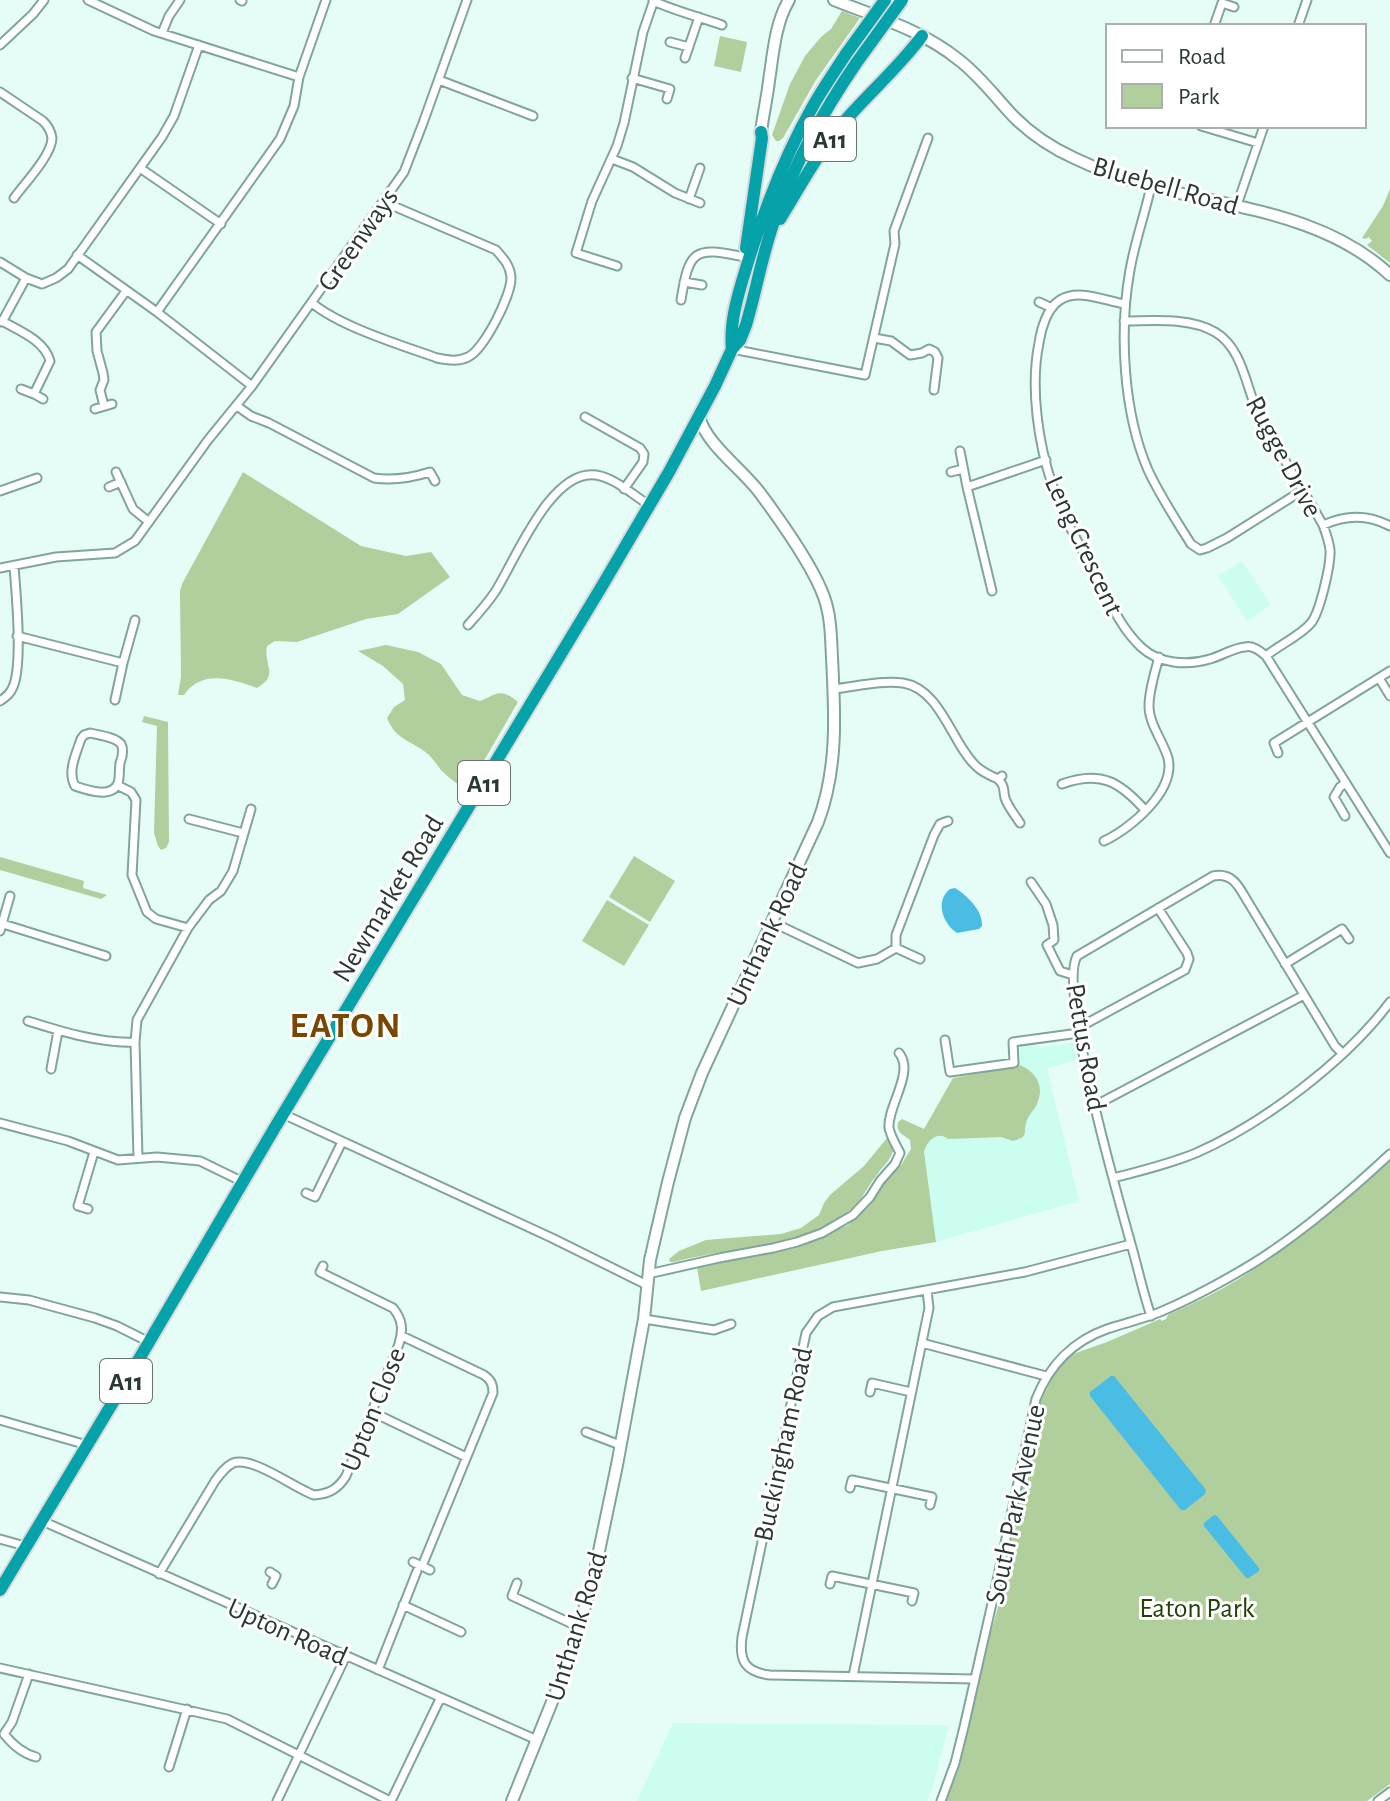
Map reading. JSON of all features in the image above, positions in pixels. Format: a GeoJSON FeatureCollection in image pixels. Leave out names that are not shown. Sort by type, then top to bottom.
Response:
{"type":"FeatureCollection","features":[{"type":"Feature","properties":{"kind":"highway","name":"Newmarket Road"},"geometry":{"type":"LineString","coordinates":[[0,1590],[203,1247],[539,693],[699,417],[746,325],[772,228],[803,151],[885,0]]}},
{"type":"Feature","properties":{"kind":"highway","name":"Newmarket Road"},"geometry":{"type":"LineString","coordinates":[[732,349],[739,295],[764,212],[785,161],[814,104],[902,0]]}},
{"type":"Feature","properties":{"kind":"highway","name":"A11"},"geometry":{"type":"LineString","coordinates":[[772,228],[777,225],[816,158],[839,128],[922,36]]}},
{"type":"Feature","properties":{"kind":"highway"},"geometry":{"type":"LineString","coordinates":[[739,295],[765,129]]}},
{"type":"Feature","properties":{"kind":"street"},"geometry":{"type":"LineString","coordinates":[[0,45],[44,0]]}},
{"type":"Feature","properties":{"kind":"street"},"geometry":{"type":"LineString","coordinates":[[88,0],[154,31],[299,77]]}},
{"type":"Feature","properties":{"kind":"street"},"geometry":{"type":"LineString","coordinates":[[162,33],[180,0]]}},
{"type":"Feature","properties":{"kind":"street"},"geometry":{"type":"LineString","coordinates":[[157,312],[280,139],[294,106],[299,77],[326,0]]}},
{"type":"Feature","properties":{"kind":"street","name":"Greenways"},"geometry":{"type":"LineString","coordinates":[[0,568],[56,557],[115,553],[135,541],[252,386],[404,172],[467,0]]}},
{"type":"Feature","properties":{"kind":"street"},"geometry":{"type":"LineString","coordinates":[[765,129],[771,59],[789,0]]}},
{"type":"Feature","properties":{"kind":"street","name":"Bluebell Road"},"geometry":{"type":"LineString","coordinates":[[834,0],[922,36],[958,59],[1015,118],[1059,151],[1096,168],[1151,186],[1237,205],[1299,223],[1358,250],[1390,275]]}},
{"type":"Feature","properties":{"kind":"street"},"geometry":{"type":"LineString","coordinates":[[1213,0],[1234,7]]}},
{"type":"Feature","properties":{"kind":"street"},"geometry":{"type":"LineString","coordinates":[[1299,24],[1307,0]]}},
{"type":"Feature","properties":{"kind":"street"},"geometry":{"type":"LineString","coordinates":[[617,266],[572,252],[624,123],[632,78],[653,1],[679,13],[722,25]]}},
{"type":"Feature","properties":{"kind":"street"},"geometry":{"type":"LineString","coordinates":[[1215,24],[1222,3]]}},
{"type":"Feature","properties":{"kind":"street"},"geometry":{"type":"LineString","coordinates":[[685,58],[699,17]]}},
{"type":"Feature","properties":{"kind":"street"},"geometry":{"type":"LineString","coordinates":[[670,42],[689,47]]}},
{"type":"Feature","properties":{"kind":"street"},"geometry":{"type":"LineString","coordinates":[[0,262],[42,284],[68,269],[174,116],[199,45]]}},
{"type":"Feature","properties":{"kind":"street"},"geometry":{"type":"LineString","coordinates":[[632,78],[670,89]]}},
{"type":"Feature","properties":{"kind":"street"},"geometry":{"type":"LineString","coordinates":[[439,80],[533,116]]}},
{"type":"Feature","properties":{"kind":"street"},"geometry":{"type":"LineString","coordinates":[[667,99],[673,80]]}},
{"type":"Feature","properties":{"kind":"street"},"geometry":{"type":"LineString","coordinates":[[0,92],[43,121],[52,136],[50,148],[16,196],[8,186]]}},
{"type":"Feature","properties":{"kind":"street"},"geometry":{"type":"LineString","coordinates":[[1208,128],[1258,143]]}},
{"type":"Feature","properties":{"kind":"street"},"geometry":{"type":"LineString","coordinates":[[1237,205],[1263,128]]}},
{"type":"Feature","properties":{"kind":"street"},"geometry":{"type":"LineString","coordinates":[[732,349],[865,375],[895,244],[894,231],[928,138]]}},
{"type":"Feature","properties":{"kind":"street"},"geometry":{"type":"LineString","coordinates":[[612,159],[700,203]]}},
{"type":"Feature","properties":{"kind":"street"},"geometry":{"type":"LineString","coordinates":[[140,168],[221,224]]}},
{"type":"Feature","properties":{"kind":"street"},"geometry":{"type":"LineString","coordinates":[[689,199],[700,168]]}},
{"type":"Feature","properties":{"kind":"street"},"geometry":{"type":"LineString","coordinates":[[1151,186],[1130,269],[1124,321],[1127,379],[1142,453],[1158,490],[1191,544],[1200,550],[1303,490]]}},
{"type":"Feature","properties":{"kind":"street"},"geometry":{"type":"LineString","coordinates":[[312,303],[337,319],[437,358],[450,361],[466,358],[484,343],[510,287],[511,274],[506,261],[496,250],[384,202]]}},
{"type":"Feature","properties":{"kind":"street"},"geometry":{"type":"LineString","coordinates":[[681,300],[687,268],[693,258],[709,251],[744,257]]}},
{"type":"Feature","properties":{"kind":"street"},"geometry":{"type":"LineString","coordinates":[[77,255],[252,386]]}},
{"type":"Feature","properties":{"kind":"street"},"geometry":{"type":"LineString","coordinates":[[26,278],[1,323],[48,351],[50,361],[34,394]]}},
{"type":"Feature","properties":{"kind":"street"},"geometry":{"type":"LineString","coordinates":[[684,282],[702,285]]}},
{"type":"Feature","properties":{"kind":"street"},"geometry":{"type":"LineString","coordinates":[[95,409],[108,405],[100,390],[104,380],[96,332],[126,291]]}},
{"type":"Feature","properties":{"kind":"street"},"geometry":{"type":"LineString","coordinates":[[1039,302],[1052,308],[1057,301],[1077,295],[1125,304]]}},
{"type":"Feature","properties":{"kind":"street","name":"Leng Crescent"},"geometry":{"type":"LineString","coordinates":[[1052,308],[1041,332],[1035,373],[1037,416],[1046,460],[1058,499],[1121,622],[1144,650],[1159,657]]}},
{"type":"Feature","properties":{"kind":"street","name":"Rugge Drive"},"geometry":{"type":"LineString","coordinates":[[1124,321],[1186,323],[1205,327],[1224,338],[1237,356],[1261,419],[1323,525],[1330,557],[1316,615],[1308,626],[1266,656]]}},
{"type":"Feature","properties":{"kind":"street"},"geometry":{"type":"LineString","coordinates":[[874,338],[891,341],[910,355],[929,349],[935,352],[938,358],[934,390]]}},
{"type":"Feature","properties":{"kind":"street"},"geometry":{"type":"LineString","coordinates":[[21,389],[43,399]]}},
{"type":"Feature","properties":{"kind":"street"},"geometry":{"type":"LineString","coordinates":[[237,406],[374,478],[403,479],[430,470],[435,481]]}},
{"type":"Feature","properties":{"kind":"street"},"geometry":{"type":"LineString","coordinates":[[585,417],[640,448],[644,454],[643,462],[624,489]]}},
{"type":"Feature","properties":{"kind":"street","name":"Unthank Road"},"geometry":{"type":"LineString","coordinates":[[512,1801],[579,1627],[598,1557],[644,1319],[648,1279],[685,1118],[702,1073],[818,822],[833,759],[829,616],[822,591],[760,493],[705,431],[699,417]]}},
{"type":"Feature","properties":{"kind":"street"},"geometry":{"type":"LineString","coordinates":[[687,438],[703,439],[718,446]]}},
{"type":"Feature","properties":{"kind":"street"},"geometry":{"type":"LineString","coordinates":[[190,449],[199,453]]}},
{"type":"Feature","properties":{"kind":"street"},"geometry":{"type":"LineString","coordinates":[[960,451],[992,591]]}},
{"type":"Feature","properties":{"kind":"street"},"geometry":{"type":"LineString","coordinates":[[967,487],[1046,460]]}},
{"type":"Feature","properties":{"kind":"street"},"geometry":{"type":"LineString","coordinates":[[0,491],[33,479],[27,469]]}},
{"type":"Feature","properties":{"kind":"street"},"geometry":{"type":"LineString","coordinates":[[951,472],[963,469]]}},
{"type":"Feature","properties":{"kind":"street"},"geometry":{"type":"LineString","coordinates":[[116,472],[133,509],[149,522]]}},
{"type":"Feature","properties":{"kind":"street"},"geometry":{"type":"LineString","coordinates":[[468,625],[494,593],[549,500],[563,486],[576,478],[593,474],[610,480],[649,505]]}},
{"type":"Feature","properties":{"kind":"street"},"geometry":{"type":"LineString","coordinates":[[109,487],[121,482]]}},
{"type":"Feature","properties":{"kind":"street"},"geometry":{"type":"LineString","coordinates":[[1323,525],[1357,516],[1390,526]]}},
{"type":"Feature","properties":{"kind":"street"},"geometry":{"type":"LineString","coordinates":[[0,701],[15,684],[18,656],[14,566]]}},
{"type":"Feature","properties":{"kind":"street"},"geometry":{"type":"LineString","coordinates":[[476,616],[485,623]]}},
{"type":"Feature","properties":{"kind":"street"},"geometry":{"type":"LineString","coordinates":[[115,700],[135,620]]}},
{"type":"Feature","properties":{"kind":"street"},"geometry":{"type":"LineString","coordinates":[[17,636],[123,663]]}},
{"type":"Feature","properties":{"kind":"street"},"geometry":{"type":"LineString","coordinates":[[1104,841],[1116,835],[1145,810],[1159,794],[1169,770],[1149,707],[1159,657],[1186,664],[1208,660],[1246,646],[1266,656],[1390,853]]}},
{"type":"Feature","properties":{"kind":"street"},"geometry":{"type":"LineString","coordinates":[[1274,743],[1390,671]]}},
{"type":"Feature","properties":{"kind":"street"},"geometry":{"type":"LineString","coordinates":[[1379,678],[1390,696]]}},
{"type":"Feature","properties":{"kind":"street"},"geometry":{"type":"LineString","coordinates":[[833,689],[883,683],[914,686],[932,702],[977,767],[1014,788]]}},
{"type":"Feature","properties":{"kind":"street"},"geometry":{"type":"LineString","coordinates":[[90,733],[122,745],[117,785],[104,792],[75,786],[71,772],[84,735],[90,733]]}},
{"type":"Feature","properties":{"kind":"street"},"geometry":{"type":"LineString","coordinates":[[1267,735],[1278,753]]}},
{"type":"Feature","properties":{"kind":"street"},"geometry":{"type":"LineString","coordinates":[[1062,784],[1082,778],[1109,781],[1127,791],[1145,810]]}},
{"type":"Feature","properties":{"kind":"street"},"geometry":{"type":"LineString","coordinates":[[1001,780],[1005,798],[1020,823]]}},
{"type":"Feature","properties":{"kind":"street"},"geometry":{"type":"LineString","coordinates":[[1345,816],[1334,797],[1346,783]]}},
{"type":"Feature","properties":{"kind":"street"},"geometry":{"type":"LineString","coordinates":[[117,785],[131,792],[136,800],[132,875],[147,912],[156,919],[188,928]]}},
{"type":"Feature","properties":{"kind":"street"},"geometry":{"type":"LineString","coordinates":[[138,1158],[137,1020],[188,928],[209,900],[221,891],[233,871],[251,809]]}},
{"type":"Feature","properties":{"kind":"street"},"geometry":{"type":"LineString","coordinates":[[200,822],[203,811]]}},
{"type":"Feature","properties":{"kind":"street"},"geometry":{"type":"LineString","coordinates":[[189,819],[243,833]]}},
{"type":"Feature","properties":{"kind":"street"},"geometry":{"type":"LineString","coordinates":[[896,948],[896,935],[934,835],[940,824],[948,821]]}},
{"type":"Feature","properties":{"kind":"street","name":"Pettus Road"},"geometry":{"type":"LineString","coordinates":[[1151,1316],[1113,1178],[1078,1030],[1073,975],[1077,956],[1213,876],[1221,874],[1230,877],[1342,1053]]}},
{"type":"Feature","properties":{"kind":"street"},"geometry":{"type":"LineString","coordinates":[[1031,888],[1046,904],[1053,925],[1054,940],[1047,945],[1060,971],[1073,975]]}},
{"type":"Feature","properties":{"kind":"street"},"geometry":{"type":"LineString","coordinates":[[10,896],[1,928],[106,956]]}},
{"type":"Feature","properties":{"kind":"street"},"geometry":{"type":"LineString","coordinates":[[945,1040],[950,1072],[1014,1063],[1013,1042],[1078,1030],[1185,970],[1189,959],[1187,953],[1158,908]]}},
{"type":"Feature","properties":{"kind":"street"},"geometry":{"type":"LineString","coordinates":[[1336,919],[1349,939]]}},
{"type":"Feature","properties":{"kind":"street"},"geometry":{"type":"LineString","coordinates":[[772,922],[858,963],[896,948],[920,959]]}},
{"type":"Feature","properties":{"kind":"street"},"geometry":{"type":"LineString","coordinates":[[1285,964],[1342,929]]}},
{"type":"Feature","properties":{"kind":"street"},"geometry":{"type":"LineString","coordinates":[[90,951],[93,941]]}},
{"type":"Feature","properties":{"kind":"street"},"geometry":{"type":"LineString","coordinates":[[1096,1105],[1304,995]]}},
{"type":"Feature","properties":{"kind":"street"},"geometry":{"type":"LineString","coordinates":[[1113,1178],[1172,1162],[1222,1140],[1257,1120],[1342,1053],[1390,1002]]}},
{"type":"Feature","properties":{"kind":"street"},"geometry":{"type":"LineString","coordinates":[[28,1021],[58,1031],[121,1043],[135,1042]]}},
{"type":"Feature","properties":{"kind":"street"},"geometry":{"type":"LineString","coordinates":[[51,1069],[58,1031]]}},
{"type":"Feature","properties":{"kind":"street"},"geometry":{"type":"LineString","coordinates":[[283,1114],[648,1279],[797,1242],[822,1233],[853,1215],[870,1197],[900,1153],[889,1125],[904,1074],[903,1058],[899,1053]]}},
{"type":"Feature","properties":{"kind":"street"},"geometry":{"type":"LineString","coordinates":[[0,1123],[68,1141],[118,1160],[176,1158],[200,1161],[243,1182]]}},
{"type":"Feature","properties":{"kind":"street"},"geometry":{"type":"LineString","coordinates":[[314,1197],[342,1142]]}},
{"type":"Feature","properties":{"kind":"street"},"geometry":{"type":"LineString","coordinates":[[78,1206],[94,1152]]}},
{"type":"Feature","properties":{"kind":"street","name":"South Park Avenue"},"geometry":{"type":"LineString","coordinates":[[941,1801],[955,1763],[1033,1411],[1046,1376],[1064,1354],[1097,1333],[1151,1316],[1206,1290],[1282,1245],[1351,1190],[1390,1154]]}},
{"type":"Feature","properties":{"kind":"street"},"geometry":{"type":"LineString","coordinates":[[68,1203],[88,1209]]}},
{"type":"Feature","properties":{"kind":"street","name":"Buckingham Road"},"geometry":{"type":"LineString","coordinates":[[974,1679],[759,1674],[746,1665],[742,1657],[742,1637],[806,1333],[818,1316],[833,1307],[1025,1272],[1131,1244]]}},
{"type":"Feature","properties":{"kind":"street","name":"Upton Close"},"geometry":{"type":"LineString","coordinates":[[159,1574],[215,1481],[233,1463],[250,1463],[314,1495],[324,1495],[341,1485],[346,1476],[402,1336],[401,1320],[393,1308],[320,1272]]}},
{"type":"Feature","properties":{"kind":"street"},"geometry":{"type":"LineString","coordinates":[[853,1676],[929,1308],[927,1291]]}},
{"type":"Feature","properties":{"kind":"street"},"geometry":{"type":"LineString","coordinates":[[0,1297],[29,1300],[95,1318],[149,1342]]}},
{"type":"Feature","properties":{"kind":"street"},"geometry":{"type":"LineString","coordinates":[[644,1319],[714,1335],[731,1324]]}},
{"type":"Feature","properties":{"kind":"street"},"geometry":{"type":"LineString","coordinates":[[378,1670],[403,1605],[423,1569],[493,1393],[490,1379],[402,1336]]}},
{"type":"Feature","properties":{"kind":"street"},"geometry":{"type":"LineString","coordinates":[[922,1343],[1046,1376]]}},
{"type":"Feature","properties":{"kind":"street"},"geometry":{"type":"LineString","coordinates":[[872,1383],[911,1392]]}},
{"type":"Feature","properties":{"kind":"street"},"geometry":{"type":"LineString","coordinates":[[372,1412],[466,1457]]}},
{"type":"Feature","properties":{"kind":"street"},"geometry":{"type":"LineString","coordinates":[[0,1420],[87,1445]]}},
{"type":"Feature","properties":{"kind":"street"},"geometry":{"type":"LineString","coordinates":[[586,1432],[620,1445]]}},
{"type":"Feature","properties":{"kind":"street"},"geometry":{"type":"LineString","coordinates":[[852,1480],[931,1501],[934,1487]]}},
{"type":"Feature","properties":{"kind":"street","name":"Upton Road"},"geometry":{"type":"LineString","coordinates":[[40,1520],[537,1740]]}},
{"type":"Feature","properties":{"kind":"street"},"geometry":{"type":"LineString","coordinates":[[0,1539],[25,1546]]}},
{"type":"Feature","properties":{"kind":"street"},"geometry":{"type":"LineString","coordinates":[[413,1562],[423,1569]]}},
{"type":"Feature","properties":{"kind":"street"},"geometry":{"type":"LineString","coordinates":[[832,1576],[914,1593]]}},
{"type":"Feature","properties":{"kind":"street"},"geometry":{"type":"LineString","coordinates":[[517,1583],[512,1596],[579,1627]]}},
{"type":"Feature","properties":{"kind":"street"},"geometry":{"type":"LineString","coordinates":[[403,1605],[461,1632]]}},
{"type":"Feature","properties":{"kind":"street"},"geometry":{"type":"LineString","coordinates":[[258,1617],[262,1607]]}},
{"type":"Feature","properties":{"kind":"street"},"geometry":{"type":"LineString","coordinates":[[277,1801],[346,1656]]}},
{"type":"Feature","properties":{"kind":"street"},"geometry":{"type":"LineString","coordinates":[[0,1668],[227,1719],[390,1801],[440,1699]]}},
{"type":"Feature","properties":{"kind":"street"},"geometry":{"type":"LineString","coordinates":[[29,1674],[12,1722],[4,1734],[9,1741],[36,1757]]}},
{"type":"Feature","properties":{"kind":"street"},"geometry":{"type":"LineString","coordinates":[[169,1767],[187,1709]]}},
{"type":"Feature","properties":{"kind":"street"},"geometry":{"type":"LineString","coordinates":[[1378,1801],[1390,1792]]}},
{"type":"Feature","properties":{"kind":"shaded area"},"geometry":{"type":"Polygon","coordinates":[[[1242,561],[1271,605],[1247,621],[1218,576],[1242,561]]]}},
{"type":"Feature","properties":{"kind":"shaded area"},"geometry":{"type":"Polygon","coordinates":[[[1029,1043],[1040,1047],[1074,1043],[1077,1060],[1047,1068],[1079,1201],[936,1242],[924,1142],[935,1128],[1017,1067],[1020,1048],[1029,1043]]]}},
{"type":"Feature","properties":{"kind":"shaded area"},"geometry":{"type":"Polygon","coordinates":[[[673,1723],[949,1725],[927,1801],[637,1801],[673,1723]]]}},
{"type":"Feature","properties":{"kind":"green space"},"geometry":{"type":"Polygon","coordinates":[[[842,11],[860,18],[816,80],[783,138],[776,141],[772,135],[790,84],[805,56],[831,29],[842,11]]]}},
{"type":"Feature","properties":{"kind":"green space"},"geometry":{"type":"Polygon","coordinates":[[[720,36],[747,42],[741,72],[714,66],[720,36]]]}},
{"type":"Feature","properties":{"kind":"green space"},"geometry":{"type":"Polygon","coordinates":[[[1390,189],[1390,263],[1367,245],[1372,241],[1369,237],[1362,238],[1390,189]]]}},
{"type":"Feature","properties":{"kind":"green space"},"geometry":{"type":"Polygon","coordinates":[[[243,472],[361,546],[406,556],[431,552],[450,577],[398,614],[366,619],[297,642],[275,641],[267,646],[268,679],[257,688],[218,678],[199,682],[184,695],[178,695],[182,584],[243,472]]]}},
{"type":"Feature","properties":{"kind":"green space"},"geometry":{"type":"Polygon","coordinates":[[[386,645],[418,652],[441,664],[462,695],[480,701],[503,693],[518,702],[467,790],[391,726],[387,718],[394,707],[405,700],[403,684],[383,666],[358,651],[386,645]]]}},
{"type":"Feature","properties":{"kind":"green space"},"geometry":{"type":"Polygon","coordinates":[[[144,716],[168,722],[169,842],[161,850],[154,833],[157,726],[142,722],[144,716]]]}},
{"type":"Feature","properties":{"kind":"green space"},"geometry":{"type":"Polygon","coordinates":[[[634,856],[675,881],[650,922],[609,897],[634,856]]]}},
{"type":"Feature","properties":{"kind":"green space"},"geometry":{"type":"Polygon","coordinates":[[[0,857],[84,881],[83,888],[107,895],[101,899],[0,870],[0,857]]]}},
{"type":"Feature","properties":{"kind":"green space"},"geometry":{"type":"Polygon","coordinates":[[[607,900],[649,925],[624,966],[582,941],[607,900]]]}},
{"type":"Feature","properties":{"kind":"green space"},"geometry":{"type":"Polygon","coordinates":[[[1020,1065],[1035,1077],[1040,1087],[1039,1099],[1023,1136],[1013,1141],[1001,1137],[948,1139],[936,1136],[925,1148],[936,1242],[701,1291],[697,1267],[802,1246],[848,1225],[871,1202],[911,1149],[910,1140],[899,1131],[898,1122],[902,1119],[924,1129],[953,1078],[1020,1065]]]}},
{"type":"Feature","properties":{"kind":"green space"},"geometry":{"type":"Polygon","coordinates":[[[887,1138],[893,1151],[888,1161],[854,1206],[831,1223],[765,1245],[670,1262],[669,1259],[679,1251],[706,1240],[781,1234],[801,1228],[819,1215],[830,1195],[864,1166],[887,1138]]]}},
{"type":"Feature","properties":{"kind":"green space","name":"Eaton Park"},"geometry":{"type":"Polygon","coordinates":[[[1390,1161],[1390,1784],[1367,1801],[946,1801],[960,1765],[997,1611],[1040,1403],[1053,1376],[1070,1355],[1160,1319],[1162,1321],[1245,1275],[1320,1221],[1390,1161]]]}},
{"type":"Feature","properties":{"kind":"water"},"geometry":{"type":"Polygon","coordinates":[[[955,888],[977,909],[982,920],[979,929],[957,933],[947,924],[942,912],[943,900],[950,889],[955,888]]]}},
{"type":"Feature","properties":{"kind":"water"},"geometry":{"type":"Polygon","coordinates":[[[1111,1376],[1206,1490],[1185,1510],[1181,1510],[1090,1396],[1090,1392],[1111,1376]]]}},
{"type":"Feature","properties":{"kind":"water"},"geometry":{"type":"Polygon","coordinates":[[[1214,1515],[1259,1568],[1249,1578],[1204,1526],[1214,1515]]]}},
{"type":"Feature","properties":{"kind":"district","name":"EATON"},"geometry":{"type":"Point","coordinates":[346,1024]}}]}
